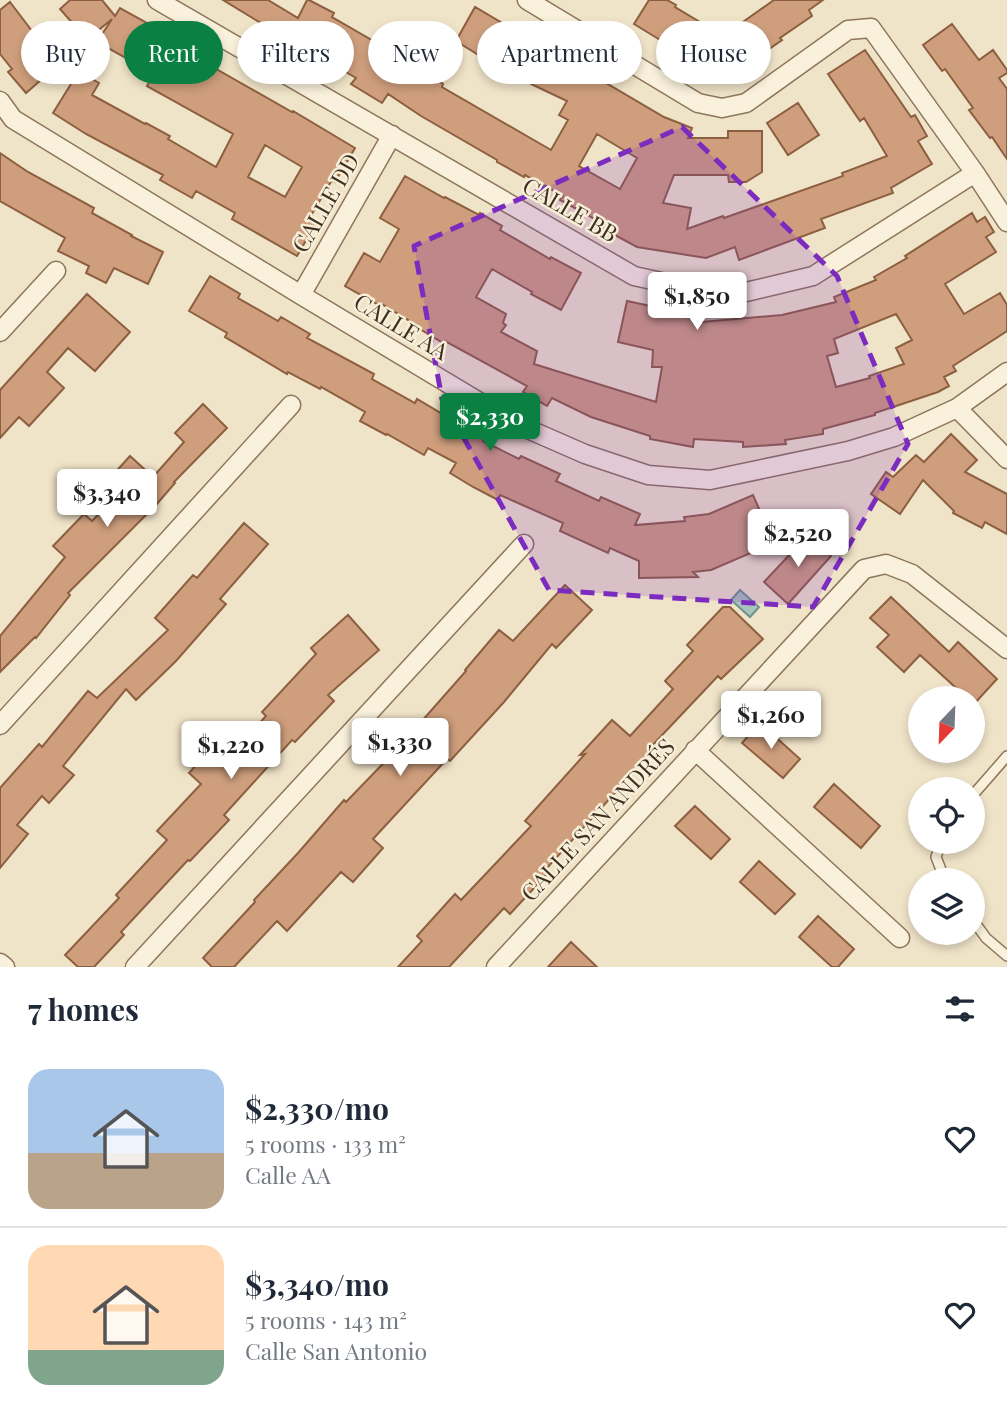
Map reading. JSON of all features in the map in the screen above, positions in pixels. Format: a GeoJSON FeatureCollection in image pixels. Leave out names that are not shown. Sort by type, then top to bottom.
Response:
{"type":"FeatureCollection","features":[{"type":"Feature","properties":{"kind":"street","name":"CALLE BB"},"geometry":{"type":"LineString","coordinates":[[158,0],[635,276],[707,292],[746,292],[813,276],[975,173]]}},
{"type":"Feature","properties":{"kind":"street"},"geometry":{"type":"LineString","coordinates":[[527,0],[698,103],[722,107],[746,103],[848,30],[871,28],[1007,222]]}},
{"type":"Feature","properties":{"kind":"street","name":"CALLE AA"},"geometry":{"type":"LineString","coordinates":[[0,101],[13,119],[514,423],[585,454],[648,474],[710,480],[848,451],[894,438],[957,408],[1007,372]]}},
{"type":"Feature","properties":{"kind":"street","name":"CALLE DD"},"geometry":{"type":"LineString","coordinates":[[301,295],[393,135]]}},
{"type":"Feature","properties":{"kind":"street"},"geometry":{"type":"LineString","coordinates":[[0,332],[56,271]]}},
{"type":"Feature","properties":{"kind":"street"},"geometry":{"type":"LineString","coordinates":[[0,725],[291,405]]}},
{"type":"Feature","properties":{"kind":"street"},"geometry":{"type":"LineString","coordinates":[[957,408],[1007,459]]}},
{"type":"Feature","properties":{"kind":"street"},"geometry":{"type":"LineString","coordinates":[[135,967],[524,544]]}},
{"type":"Feature","properties":{"kind":"street","name":"CALLE SAN ANDRÉS"},"geometry":{"type":"LineString","coordinates":[[500,966],[695,750],[864,569],[886,564],[912,574],[1007,649]]}},
{"type":"Feature","properties":{"kind":"street"},"geometry":{"type":"LineString","coordinates":[[695,750],[900,938]]}},
{"type":"Feature","properties":{"kind":"street"},"geometry":{"type":"LineString","coordinates":[[0,963],[5,967]]}},
{"type":"Feature","properties":{"kind":"lane"},"geometry":{"type":"LineString","coordinates":[[985,781],[1007,756]]}},
{"type":"Feature","properties":{"kind":"lane"},"geometry":{"type":"LineString","coordinates":[[985,937],[1007,956]]}},
{"type":"Feature","properties":{"kind":"highlighted area"},"geometry":{"type":"Polygon","coordinates":[[[682,127],[837,276],[908,444],[813,607],[549,590],[442,399],[414,246],[682,127]]]}},
{"type":"Feature","properties":{"kind":"water"},"geometry":{"type":"Polygon","coordinates":[[[740,590],[759,607],[750,617],[731,600],[740,590]]]}},
{"type":"Feature","properties":{"kind":"building"},"geometry":{"type":"Polygon","coordinates":[[[70,0],[102,0],[115,16],[120,8],[144,21],[124,21],[124,57],[110,49],[112,19],[71,21],[60,9],[70,0]]]}},
{"type":"Feature","properties":{"kind":"building"},"geometry":{"type":"Polygon","coordinates":[[[223,0],[268,0],[298,18],[309,0],[334,13],[332,17],[339,21],[257,21],[223,0]]]}},
{"type":"Feature","properties":{"kind":"building"},"geometry":{"type":"Polygon","coordinates":[[[649,0],[667,0],[698,21],[656,21],[656,37],[642,29],[642,21],[636,21],[649,0]]]}},
{"type":"Feature","properties":{"kind":"building"},"geometry":{"type":"Polygon","coordinates":[[[774,0],[823,0],[809,10],[812,16],[780,38],[782,40],[771,48],[771,21],[744,21],[774,0]]]}},
{"type":"Feature","properties":{"kind":"building"},"geometry":{"type":"Polygon","coordinates":[[[10,2],[24,21],[21,21],[21,84],[36,84],[26,93],[8,72],[12,69],[0,54],[0,10],[10,2]]]}},
{"type":"Feature","properties":{"kind":"building"},"geometry":{"type":"Polygon","coordinates":[[[475,7],[499,21],[477,21],[477,54],[463,45],[463,28],[475,7]]]}},
{"type":"Feature","properties":{"kind":"building"},"geometry":{"type":"Polygon","coordinates":[[[952,24],[979,60],[993,50],[1007,70],[1007,73],[999,78],[1007,89],[1007,159],[969,110],[973,108],[945,69],[942,71],[923,45],[952,24]]]}},
{"type":"Feature","properties":{"kind":"building"},"geometry":{"type":"Polygon","coordinates":[[[354,30],[368,38],[368,84],[443,84],[442,87],[551,150],[568,120],[559,115],[567,101],[531,84],[608,84],[664,117],[692,128],[688,138],[728,138],[728,131],[762,131],[762,172],[746,182],[729,182],[728,175],[674,175],[663,203],[691,208],[687,229],[843,176],[842,173],[887,156],[864,118],[860,121],[828,74],[865,50],[911,117],[915,115],[927,136],[918,141],[932,164],[891,188],[893,193],[821,219],[825,228],[739,260],[735,247],[706,258],[637,247],[600,227],[602,223],[560,200],[563,196],[497,162],[388,94],[382,103],[351,84],[354,84],[354,30]],[[597,134],[579,166],[620,189],[637,158],[597,134]]]}},
{"type":"Feature","properties":{"kind":"building"},"geometry":{"type":"Polygon","coordinates":[[[223,73],[237,81],[237,84],[243,84],[293,111],[355,148],[309,219],[316,223],[297,256],[232,219],[235,213],[196,191],[192,198],[160,180],[163,175],[53,113],[71,84],[98,84],[92,95],[170,136],[168,139],[216,167],[233,134],[147,86],[223,84],[223,73]],[[265,145],[248,177],[285,197],[302,167],[265,145]]]}},
{"type":"Feature","properties":{"kind":"building"},"geometry":{"type":"Polygon","coordinates":[[[798,103],[819,135],[788,155],[767,123],[798,103]]]}},
{"type":"Feature","properties":{"kind":"building"},"geometry":{"type":"Polygon","coordinates":[[[0,153],[28,172],[94,208],[92,213],[163,252],[148,284],[114,268],[106,283],[86,273],[89,266],[58,251],[65,238],[0,201],[0,153]]]}},
{"type":"Feature","properties":{"kind":"building"},"geometry":{"type":"Polygon","coordinates":[[[405,176],[444,198],[479,215],[480,213],[502,226],[500,230],[550,259],[551,257],[581,273],[561,310],[492,269],[476,297],[506,314],[503,323],[506,325],[501,332],[537,351],[534,364],[656,402],[662,367],[652,367],[653,350],[618,342],[627,301],[674,311],[703,313],[702,322],[782,315],[836,302],[834,297],[876,280],[874,277],[907,258],[905,256],[972,213],[977,222],[985,217],[994,232],[986,237],[996,252],[945,284],[964,314],[1000,293],[1007,305],[1007,331],[953,366],[956,371],[944,377],[949,386],[938,392],[875,415],[823,429],[823,434],[785,440],[786,444],[743,447],[743,442],[694,439],[693,447],[650,439],[650,436],[591,417],[552,398],[547,406],[523,392],[527,386],[445,341],[443,343],[380,303],[379,305],[345,286],[364,253],[380,262],[399,229],[380,218],[405,176]],[[896,314],[834,339],[838,353],[827,356],[836,387],[870,378],[869,376],[904,364],[896,348],[912,340],[896,314]]]}},
{"type":"Feature","properties":{"kind":"building"},"geometry":{"type":"Polygon","coordinates":[[[210,276],[240,294],[238,298],[278,321],[281,317],[310,334],[307,338],[374,374],[372,379],[415,403],[417,399],[486,436],[483,441],[519,459],[521,456],[560,474],[556,481],[599,501],[601,497],[640,514],[635,525],[685,521],[684,517],[709,514],[753,495],[774,543],[711,570],[693,572],[698,577],[639,578],[639,561],[610,548],[608,553],[560,531],[563,523],[500,495],[498,500],[473,487],[450,473],[456,463],[428,448],[424,455],[360,421],[365,412],[321,387],[320,389],[288,372],[287,374],[225,337],[227,333],[189,311],[210,276]]]}},
{"type":"Feature","properties":{"kind":"building"},"geometry":{"type":"Polygon","coordinates":[[[87,294],[130,332],[95,371],[68,348],[47,372],[64,388],[29,426],[19,417],[0,438],[0,390],[87,294]]]}},
{"type":"Feature","properties":{"kind":"building"},"geometry":{"type":"Polygon","coordinates":[[[203,404],[227,428],[174,482],[156,505],[68,593],[70,595],[36,638],[0,672],[0,636],[65,557],[53,546],[84,514],[92,521],[114,498],[102,487],[130,456],[153,477],[184,442],[175,433],[203,404]]]}},
{"type":"Feature","properties":{"kind":"building"},"geometry":{"type":"Polygon","coordinates":[[[951,434],[977,460],[965,472],[1007,494],[1007,534],[985,522],[982,528],[953,513],[923,480],[900,514],[871,494],[886,472],[893,477],[916,455],[924,462],[951,434]]]}},
{"type":"Feature","properties":{"kind":"building"},"geometry":{"type":"Polygon","coordinates":[[[244,523],[268,544],[220,599],[226,604],[176,661],[136,700],[126,689],[63,766],[74,775],[49,803],[42,796],[17,825],[28,834],[0,868],[0,788],[39,744],[42,747],[88,691],[97,698],[168,630],[155,618],[193,575],[197,578],[244,523]]]}},
{"type":"Feature","properties":{"kind":"building"},"geometry":{"type":"Polygon","coordinates":[[[808,535],[831,556],[788,604],[764,582],[808,535]]]}},
{"type":"Feature","properties":{"kind":"building"},"geometry":{"type":"Polygon","coordinates":[[[565,585],[592,610],[556,648],[552,644],[450,761],[447,759],[373,839],[383,848],[353,882],[341,872],[287,931],[277,921],[234,967],[212,967],[203,958],[344,800],[346,802],[399,747],[499,630],[513,641],[565,585]]]}},
{"type":"Feature","properties":{"kind":"building"},"geometry":{"type":"Polygon","coordinates":[[[891,597],[949,652],[958,642],[997,679],[985,692],[985,686],[954,686],[920,655],[904,672],[877,647],[889,635],[870,618],[891,597]]]}},
{"type":"Feature","properties":{"kind":"building"},"geometry":{"type":"Polygon","coordinates":[[[723,607],[730,607],[763,639],[721,679],[718,676],[647,751],[650,754],[546,869],[549,872],[510,914],[504,908],[449,967],[398,967],[422,941],[417,936],[455,894],[461,900],[531,826],[525,821],[612,720],[630,736],[673,689],[665,681],[693,651],[687,645],[723,607]]]}},
{"type":"Feature","properties":{"kind":"building"},"geometry":{"type":"Polygon","coordinates":[[[348,615],[379,650],[328,695],[334,701],[295,742],[292,740],[224,815],[229,820],[121,932],[124,935],[94,967],[78,967],[65,955],[119,898],[116,895],[167,840],[157,831],[201,784],[189,773],[216,743],[230,756],[266,716],[262,712],[316,654],[311,648],[348,615]]]}},
{"type":"Feature","properties":{"kind":"building"},"geometry":{"type":"Polygon","coordinates":[[[760,723],[800,759],[783,778],[742,743],[760,723]]]}},
{"type":"Feature","properties":{"kind":"building"},"geometry":{"type":"Polygon","coordinates":[[[834,784],[880,826],[861,848],[814,807],[834,784]]]}},
{"type":"Feature","properties":{"kind":"building"},"geometry":{"type":"Polygon","coordinates":[[[695,806],[730,839],[711,859],[675,826],[695,806]]]}},
{"type":"Feature","properties":{"kind":"building"},"geometry":{"type":"Polygon","coordinates":[[[759,861],[795,894],[775,914],[740,882],[759,861]]]}},
{"type":"Feature","properties":{"kind":"building"},"geometry":{"type":"Polygon","coordinates":[[[818,916],[854,949],[838,967],[832,967],[799,937],[818,916]]]}},
{"type":"Feature","properties":{"kind":"building"},"geometry":{"type":"Polygon","coordinates":[[[571,942],[597,967],[548,967],[571,942]]]}}]}
